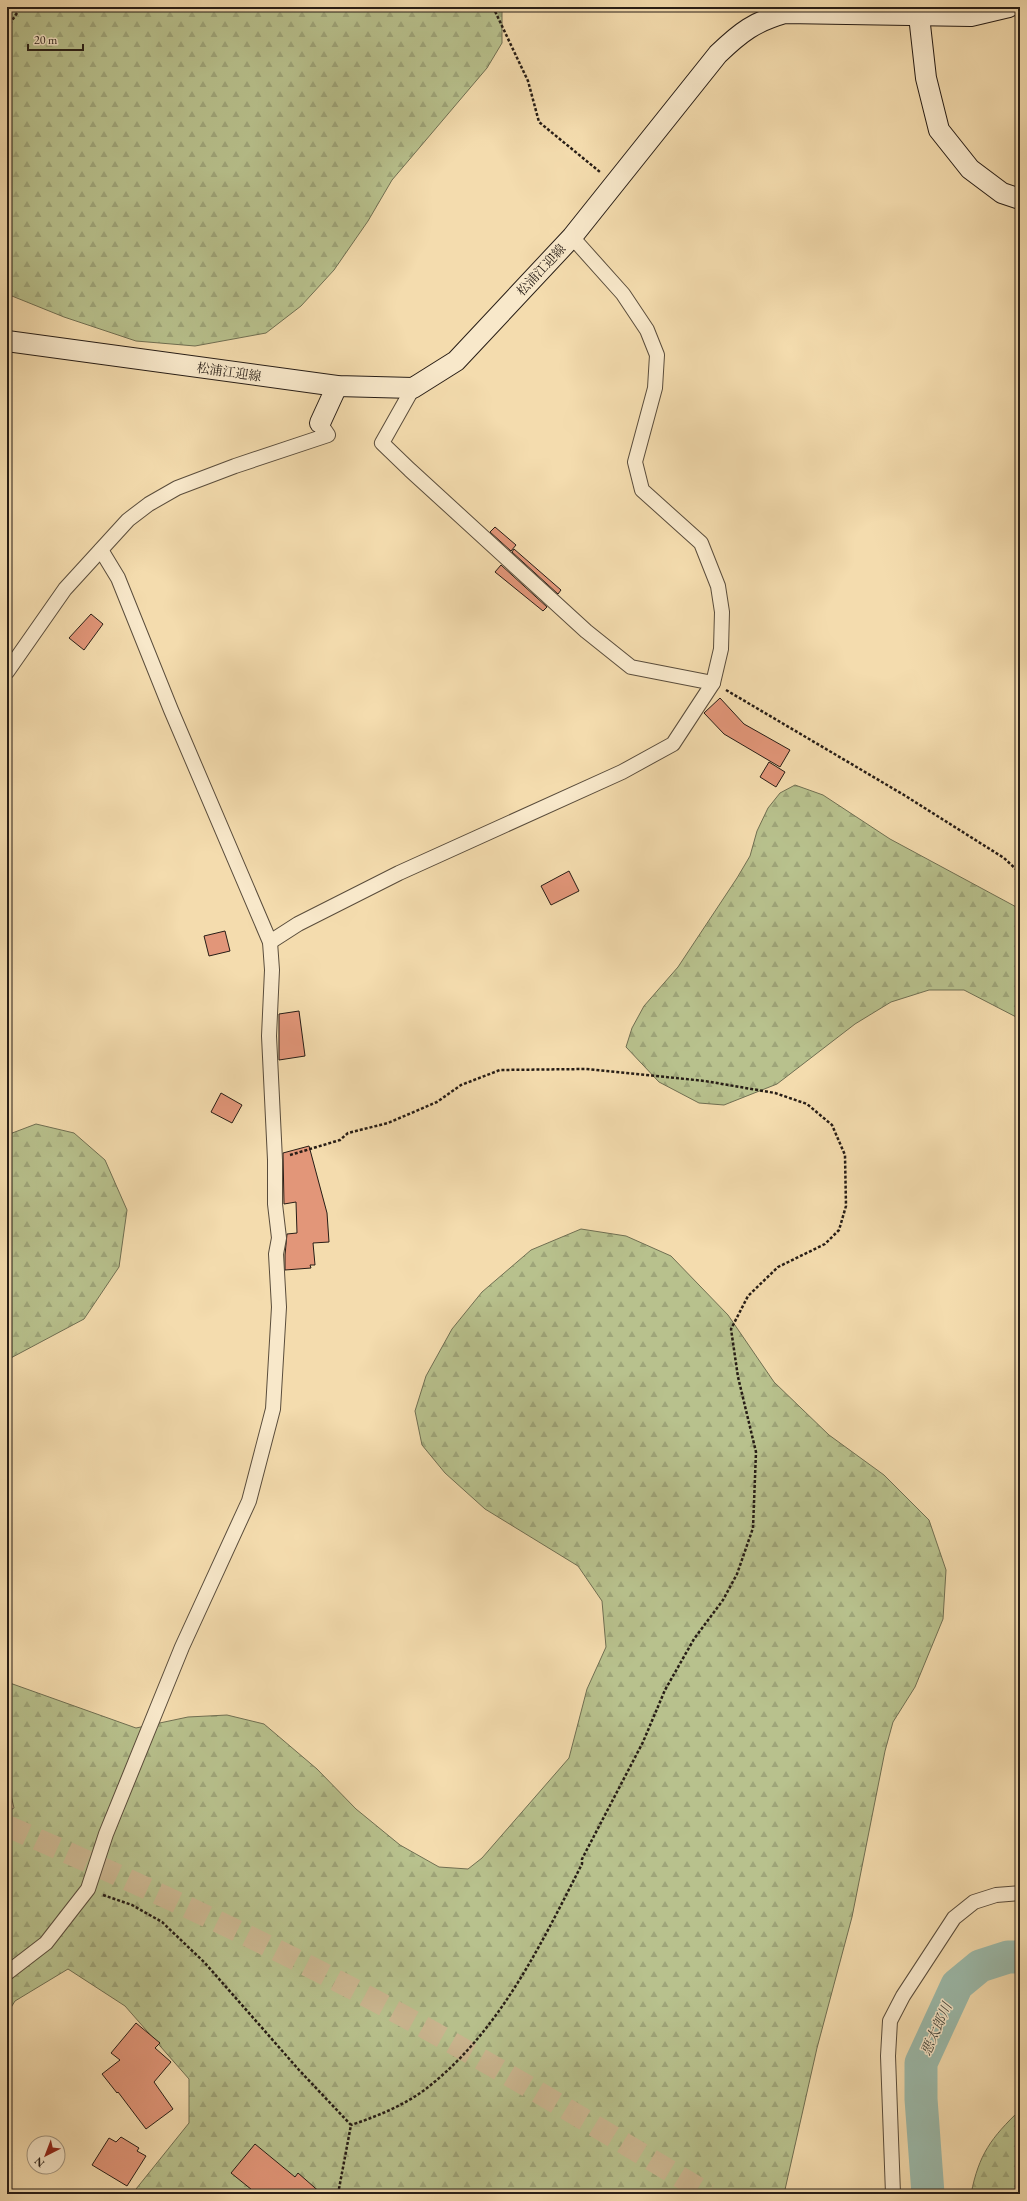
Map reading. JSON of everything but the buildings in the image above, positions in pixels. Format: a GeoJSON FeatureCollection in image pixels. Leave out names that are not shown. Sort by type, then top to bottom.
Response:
{"type":"FeatureCollection","features":[{"type":"Feature","properties":{"kind":"main road","name":"松浦江迎線"},"geometry":{"type":"LineString","coordinates":[[7,341],[337,386],[413,388],[456,361],[572,237],[718,54],[738,35],[761,20],[785,13],[918,12],[971,16],[1009,7]]}},
{"type":"Feature","properties":{"kind":"main road"},"geometry":{"type":"LineString","coordinates":[[918,12],[926,78],[939,130],[970,169],[1002,193],[1020,199]]}},
{"type":"Feature","properties":{"kind":"main road"},"geometry":{"type":"LineString","coordinates":[[320,423],[337,386]]}},
{"type":"Feature","properties":{"kind":"street"},"geometry":{"type":"LineString","coordinates":[[270,942],[298,924],[399,873],[622,772],[673,744],[713,682],[721,649],[722,612],[718,586],[701,543],[642,490],[635,462],[655,388],[657,355],[647,330],[624,294],[572,237]]}},
{"type":"Feature","properties":{"kind":"street"},"geometry":{"type":"LineString","coordinates":[[413,388],[382,443],[586,632],[631,667],[713,682]]}},
{"type":"Feature","properties":{"kind":"street"},"geometry":{"type":"LineString","coordinates":[[7,672],[65,589],[128,520],[149,504],[177,488],[213,474],[328,435],[320,423]]}},
{"type":"Feature","properties":{"kind":"street"},"geometry":{"type":"LineString","coordinates":[[7,1973],[46,1943],[88,1889],[106,1834],[182,1647],[249,1501],[274,1409],[279,1307],[276,1254],[279,1238],[275,1204],[275,1160],[268,1036],[272,970],[270,942],[171,710],[118,578],[101,550]]}},
{"type":"Feature","properties":{"kind":"street"},"geometry":{"type":"LineString","coordinates":[[893,2194],[888,2056],[890,2021],[903,1996],[954,1918],[974,1902],[996,1895],[1020,1892]]}},
{"type":"Feature","properties":{"kind":"path"},"geometry":{"type":"LineString","coordinates":[[7,28],[21,7]]}},
{"type":"Feature","properties":{"kind":"path"},"geometry":{"type":"LineString","coordinates":[[493,7],[528,81],[539,122],[614,184]]}},
{"type":"Feature","properties":{"kind":"path"},"geometry":{"type":"LineString","coordinates":[[713,682],[904,794],[1004,858],[1020,873]]}},
{"type":"Feature","properties":{"kind":"path"},"geometry":{"type":"LineString","coordinates":[[275,1160],[340,1140],[348,1133],[388,1122],[437,1102],[462,1085],[500,1070],[586,1069],[705,1081],[775,1094],[807,1104],[832,1125],[845,1155],[846,1206],[839,1230],[825,1244],[778,1267],[748,1296],[731,1329],[738,1377],[756,1452],[753,1528],[737,1574],[723,1600],[694,1639],[665,1690],[643,1742],[582,1859],[582,1864],[543,1942],[496,2016],[467,2052],[427,2088],[386,2112],[351,2125]]}},
{"type":"Feature","properties":{"kind":"path"},"geometry":{"type":"LineString","coordinates":[[88,1889],[132,1905],[162,1922],[205,1963],[299,2070],[351,2125]]}},
{"type":"Feature","properties":{"kind":"path"},"geometry":{"type":"LineString","coordinates":[[338,2194],[351,2125]]}},
{"type":"Feature","properties":{"kind":"green space"},"geometry":{"type":"Polygon","coordinates":[[[7,7],[502,7],[502,43],[487,68],[392,180],[368,221],[334,270],[301,306],[266,333],[195,346],[136,341],[64,317],[7,294],[7,7]]]}},
{"type":"Feature","properties":{"kind":"green space"},"geometry":{"type":"Polygon","coordinates":[[[795,785],[823,795],[890,839],[1020,909],[1020,1019],[964,990],[929,990],[891,1002],[855,1024],[777,1084],[724,1105],[699,1103],[659,1082],[626,1047],[632,1028],[644,1006],[678,967],[737,878],[750,856],[757,831],[768,808],[780,793],[795,785]]]}},
{"type":"Feature","properties":{"kind":"green space"},"geometry":{"type":"Polygon","coordinates":[[[36,1124],[74,1133],[105,1160],[127,1210],[119,1267],[84,1319],[7,1360],[7,1135],[36,1124]]]}},
{"type":"Feature","properties":{"kind":"green space"},"geometry":{"type":"Polygon","coordinates":[[[581,1229],[626,1236],[671,1256],[728,1315],[774,1382],[829,1435],[884,1475],[929,1520],[946,1570],[943,1619],[915,1687],[893,1722],[885,1751],[852,1917],[817,2048],[784,2194],[132,2194],[189,2123],[189,2079],[125,2006],[68,1969],[15,2001],[7,2014],[7,1812],[14,1808],[7,1779],[7,1682],[136,1728],[188,1717],[227,1715],[264,1724],[317,1769],[356,1809],[400,1845],[439,1867],[468,1869],[482,1858],[569,1758],[587,1689],[606,1647],[602,1601],[578,1566],[485,1509],[445,1473],[422,1445],[415,1411],[426,1376],[452,1329],[482,1292],[531,1250],[581,1229]]]}},
{"type":"Feature","properties":{"kind":"green space"},"geometry":{"type":"Polygon","coordinates":[[[1020,2110],[1020,2194],[971,2194],[982,2157],[1001,2129],[1020,2110]]]}},
{"type":"Feature","properties":{"kind":"waterway","name":"悪太郎川"},"geometry":{"type":"LineString","coordinates":[[928,2194],[921,2099],[921,2063],[957,1985],[980,1966],[1008,1957],[1020,1957]]}},
{"type":"Feature","properties":{"kind":"tunnel"},"geometry":{"type":"LineString","coordinates":[[7,1826],[171,1899],[380,2003],[568,2110],[708,2194]]}}]}
